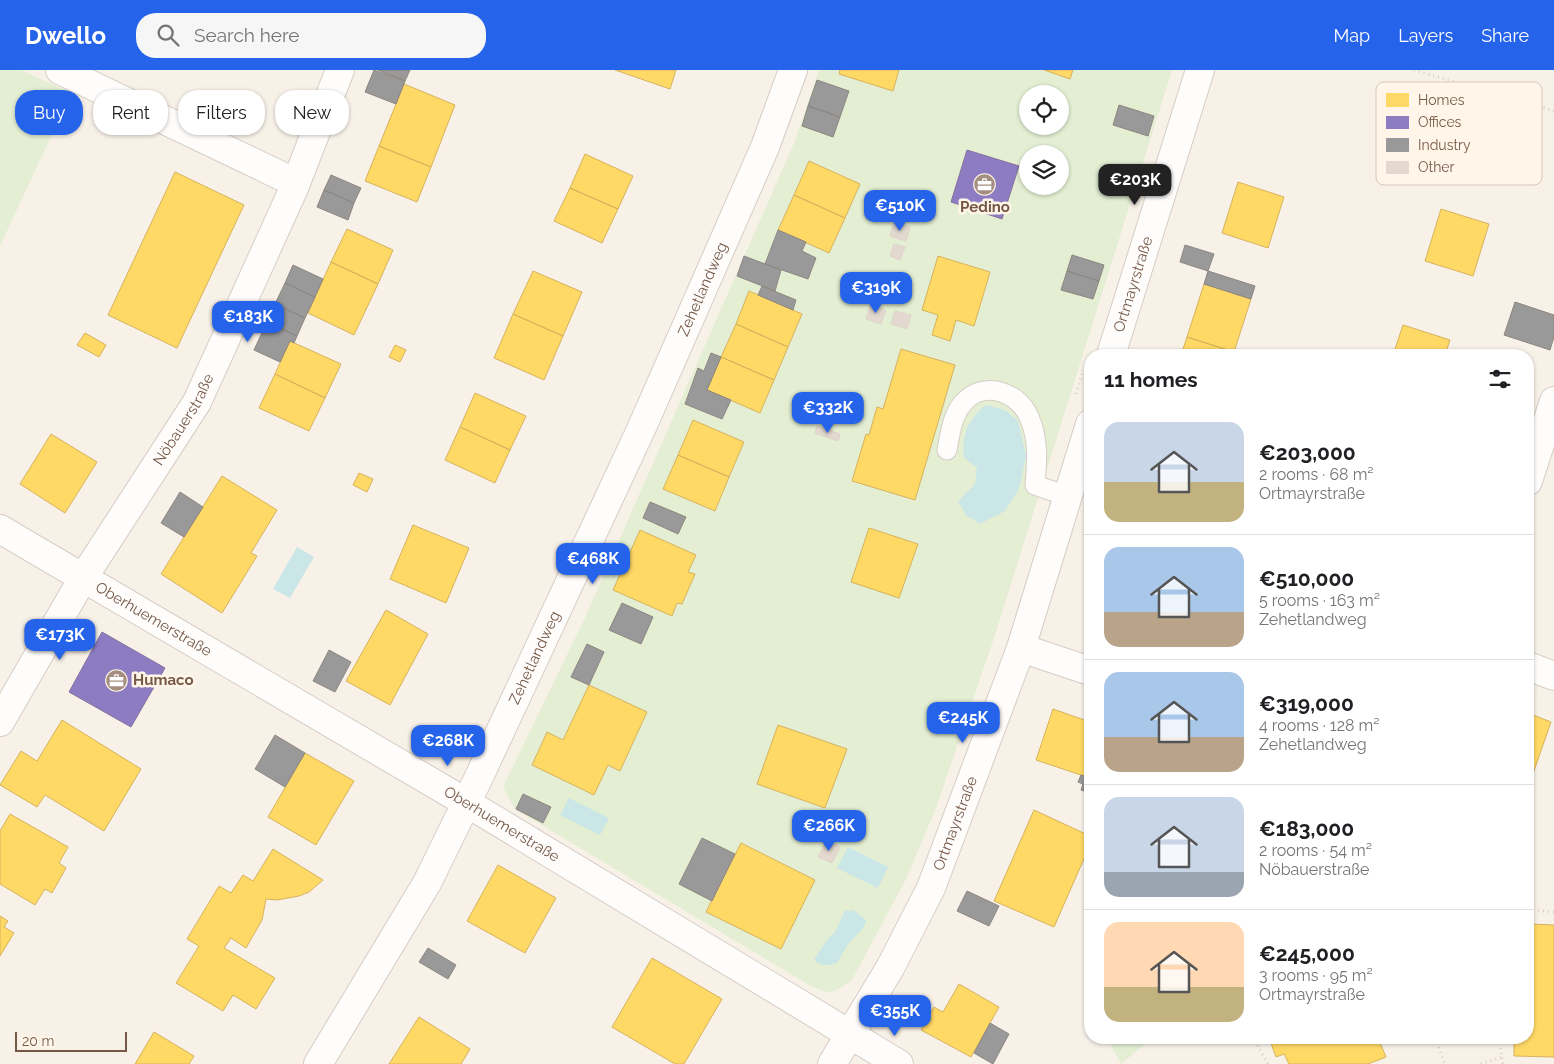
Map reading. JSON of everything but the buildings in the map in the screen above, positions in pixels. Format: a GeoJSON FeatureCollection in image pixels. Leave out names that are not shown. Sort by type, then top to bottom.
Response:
{"type":"FeatureCollection","features":[{"type":"Feature","properties":{"kind":"street"},"geometry":{"type":"LineString","coordinates":[[60,70],[296,183]]}},
{"type":"Feature","properties":{"kind":"street","name":"Nöbauerstraße"},"geometry":{"type":"LineString","coordinates":[[0,722],[83,578],[197,402],[296,183],[340,70]]}},
{"type":"Feature","properties":{"kind":"street","name":"Zehetlandweg"},"geometry":{"type":"LineString","coordinates":[[318,1064],[427,883],[467,802],[643,425],[765,147],[793,70]]}},
{"type":"Feature","properties":{"kind":"street","name":"Ortmayrstraße"},"geometry":{"type":"LineString","coordinates":[[1114,349],[1200,70]]}},
{"type":"Feature","properties":{"kind":"street"},"geometry":{"type":"LineString","coordinates":[[1534,463],[1554,401]]}},
{"type":"Feature","properties":{"kind":"street","name":"Ortmayrstraße"},"geometry":{"type":"LineString","coordinates":[[832,1064],[890,968],[931,888],[1021,648],[1084,443]]}},
{"type":"Feature","properties":{"kind":"street","name":"Oberhuemerstraße"},"geometry":{"type":"LineString","coordinates":[[0,529],[467,802],[898,1064]]}},
{"type":"Feature","properties":{"kind":"street"},"geometry":{"type":"LineString","coordinates":[[1021,648],[1084,669]]}},
{"type":"Feature","properties":{"kind":"street"},"geometry":{"type":"LineString","coordinates":[[1534,668],[1554,676]]}},
{"type":"Feature","properties":{"kind":"lane"},"geometry":{"type":"LineString","coordinates":[[947,450],[952,424],[964,403],[980,393],[994,390],[1017,398],[1029,416],[1036,441],[1034,485],[1067,496]]}},
{"type":"Feature","properties":{"kind":"path"},"geometry":{"type":"LineString","coordinates":[[1414,70],[1455,82]]}},
{"type":"Feature","properties":{"kind":"path"},"geometry":{"type":"LineString","coordinates":[[1542,107],[1554,111]]}},
{"type":"Feature","properties":{"kind":"path"},"geometry":{"type":"LineString","coordinates":[[1073,404],[1084,369]]}},
{"type":"Feature","properties":{"kind":"path"},"geometry":{"type":"LineString","coordinates":[[1534,911],[1554,912]]}},
{"type":"Feature","properties":{"kind":"path"},"geometry":{"type":"LineString","coordinates":[[1256,1044],[1268,1064]]}},
{"type":"Feature","properties":{"kind":"path"},"geometry":{"type":"LineString","coordinates":[[1437,1044],[1445,1064]]}},
{"type":"Feature","properties":{"kind":"path"},"geometry":{"type":"LineString","coordinates":[[1500,1044],[1503,1064]]}},
{"type":"Feature","properties":{"kind":"path"},"geometry":{"type":"LineString","coordinates":[[1481,1064],[1502,1056]]}},
{"type":"Feature","properties":{"kind":"green space"},"geometry":{"type":"Polygon","coordinates":[[[0,70],[21,70],[64,90],[15,90],[15,135],[52,135],[0,246],[0,70]]]}},
{"type":"Feature","properties":{"kind":"green space"},"geometry":{"type":"Polygon","coordinates":[[[819,70],[1172,70],[994,638],[936,808],[906,879],[852,980],[835,991],[825,992],[811,986],[515,809],[503,787],[584,620],[795,141],[819,70]]]}},
{"type":"Feature","properties":{"kind":"green space"},"geometry":{"type":"Polygon","coordinates":[[[1110,1044],[1145,1044],[1121,1064],[1110,1044]]]}},
{"type":"Feature","properties":{"kind":"water"},"geometry":{"type":"Polygon","coordinates":[[[986,405],[1005,410],[1018,421],[1026,456],[1019,489],[1005,511],[980,524],[966,515],[958,501],[975,484],[977,468],[964,457],[965,434],[971,421],[986,405]]]}},
{"type":"Feature","properties":{"kind":"water"},"geometry":{"type":"Polygon","coordinates":[[[297,547],[314,557],[290,598],[273,589],[297,547]]]}},
{"type":"Feature","properties":{"kind":"water"},"geometry":{"type":"Polygon","coordinates":[[[569,798],[609,818],[600,835],[560,815],[569,798]]]}},
{"type":"Feature","properties":{"kind":"water"},"geometry":{"type":"Polygon","coordinates":[[[848,847],[888,867],[878,888],[837,868],[848,847]]]}},
{"type":"Feature","properties":{"kind":"water"},"geometry":{"type":"Polygon","coordinates":[[[853,910],[866,920],[864,927],[848,944],[837,963],[819,964],[814,960],[827,940],[835,932],[845,911],[853,910]]]}},
{"type":"Feature","properties":{"kind":"place","name":"Pedino"},"geometry":{"type":"Point","coordinates":[985,184]}},
{"type":"Feature","properties":{"kind":"place","name":"Humaco"},"geometry":{"type":"Point","coordinates":[117,680]}}]}
